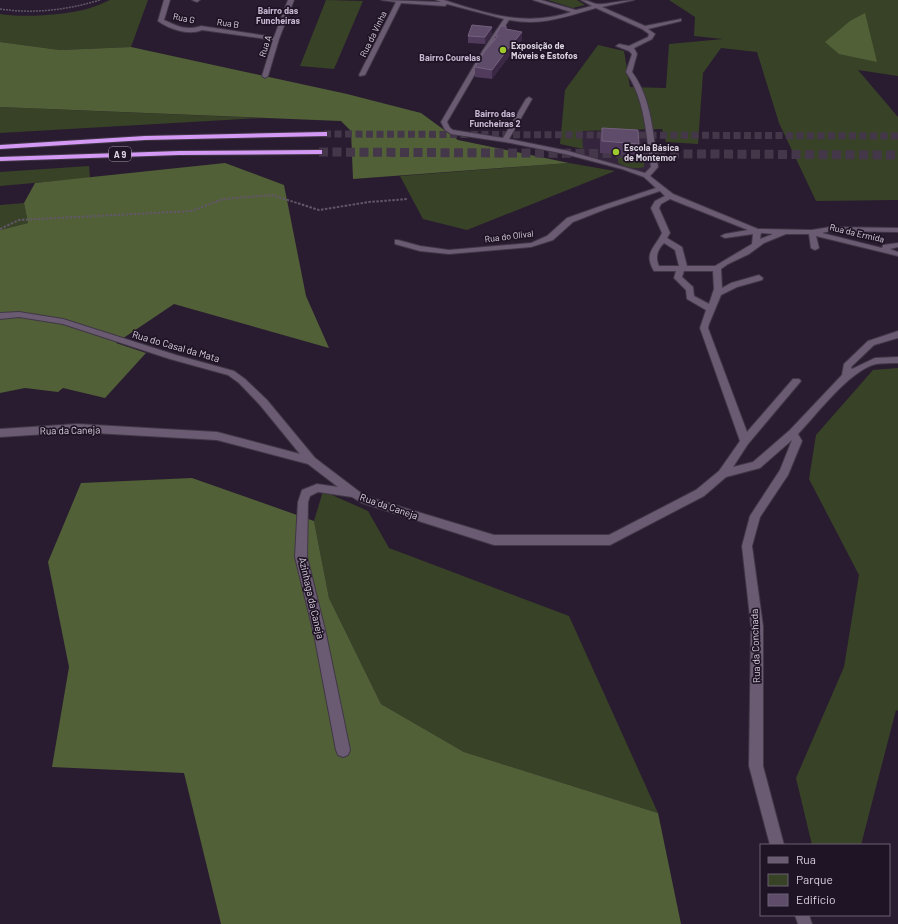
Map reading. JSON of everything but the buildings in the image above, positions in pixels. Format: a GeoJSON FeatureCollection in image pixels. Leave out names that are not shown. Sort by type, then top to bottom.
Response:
{"type":"FeatureCollection","features":[{"type":"Feature","properties":{"kind":"highway"},"geometry":{"type":"LineString","coordinates":[[0,142],[136,134],[224,137]]}},
{"type":"Feature","properties":{"kind":"highway","name":"A 9"},"geometry":{"type":"LineString","coordinates":[[0,147],[145,138],[324,134]]}},
{"type":"Feature","properties":{"kind":"highway","name":"A 9"},"geometry":{"type":"LineString","coordinates":[[0,159],[179,153],[319,152]]}},
{"type":"Feature","properties":{"kind":"street","name":"Rua G"},"geometry":{"type":"LineString","coordinates":[[167,0],[162,21],[178,28],[189,30],[199,30],[201,28]]}},
{"type":"Feature","properties":{"kind":"street","name":"Rua A"},"geometry":{"type":"LineString","coordinates":[[265,76],[276,39],[292,0]]}},
{"type":"Feature","properties":{"kind":"street"},"geometry":{"type":"LineString","coordinates":[[384,0],[451,4]]}},
{"type":"Feature","properties":{"kind":"street"},"geometry":{"type":"LineString","coordinates":[[439,0],[508,18],[538,21],[549,20],[597,6],[631,0]]}},
{"type":"Feature","properties":{"kind":"street"},"geometry":{"type":"LineString","coordinates":[[536,0],[576,12]]}},
{"type":"Feature","properties":{"kind":"street"},"geometry":{"type":"LineString","coordinates":[[584,0],[644,28],[652,34],[650,38],[630,48]]}},
{"type":"Feature","properties":{"kind":"street","name":"Rua da Vinha"},"geometry":{"type":"LineString","coordinates":[[362,75],[399,1]]}},
{"type":"Feature","properties":{"kind":"street"},"geometry":{"type":"LineString","coordinates":[[508,18],[486,50],[444,122],[447,129],[451,132],[505,140],[566,152],[624,168],[646,176],[670,196],[757,231]]}},
{"type":"Feature","properties":{"kind":"street"},"geometry":{"type":"LineString","coordinates":[[644,28],[679,20]]}},
{"type":"Feature","properties":{"kind":"street","name":"Rua B"},"geometry":{"type":"LineString","coordinates":[[201,28],[276,39]]}},
{"type":"Feature","properties":{"kind":"street"},"geometry":{"type":"LineString","coordinates":[[619,46],[634,50],[635,58],[629,72],[637,83],[645,106],[655,167],[646,176]]}},
{"type":"Feature","properties":{"kind":"street"},"geometry":{"type":"LineString","coordinates":[[505,140],[529,99]]}},
{"type":"Feature","properties":{"kind":"street","name":"Rua do Olival"},"geometry":{"type":"LineString","coordinates":[[398,242],[416,249],[431,252],[449,252],[495,247],[517,247],[550,238],[568,221],[659,188]]}},
{"type":"Feature","properties":{"kind":"street"},"geometry":{"type":"LineString","coordinates":[[670,196],[658,203],[655,208],[666,233],[663,239],[657,244],[653,255],[652,261],[657,269],[680,270],[718,268],[725,262],[746,252],[761,241],[786,231]]}},
{"type":"Feature","properties":{"kind":"street"},"geometry":{"type":"LineString","coordinates":[[725,236],[757,231],[812,232],[830,229],[898,230]]}},
{"type":"Feature","properties":{"kind":"street"},"geometry":{"type":"LineString","coordinates":[[756,245],[757,231]]}},
{"type":"Feature","properties":{"kind":"street"},"geometry":{"type":"LineString","coordinates":[[812,232],[815,248]]}},
{"type":"Feature","properties":{"kind":"street","name":"Rua da Ermida"},"geometry":{"type":"LineString","coordinates":[[812,232],[898,254]]}},
{"type":"Feature","properties":{"kind":"street"},"geometry":{"type":"LineString","coordinates":[[663,239],[679,249],[683,267],[680,270],[678,278],[690,289],[690,297],[711,309]]}},
{"type":"Feature","properties":{"kind":"street"},"geometry":{"type":"LineString","coordinates":[[886,250],[886,246],[898,245]]}},
{"type":"Feature","properties":{"kind":"street"},"geometry":{"type":"LineString","coordinates":[[718,268],[718,293],[704,321],[704,328],[745,441]]}},
{"type":"Feature","properties":{"kind":"street"},"geometry":{"type":"LineString","coordinates":[[718,293],[734,285],[758,278]]}},
{"type":"Feature","properties":{"kind":"street","name":"Rua do Casal da Mata"},"geometry":{"type":"LineString","coordinates":[[0,316],[7,314],[34,316],[71,325],[172,357],[230,373],[245,384],[264,404],[311,461]]}},
{"type":"Feature","properties":{"kind":"street"},"geometry":{"type":"LineString","coordinates":[[847,376],[847,366],[871,343],[898,334]]}},
{"type":"Feature","properties":{"kind":"street"},"geometry":{"type":"LineString","coordinates":[[723,474],[756,465],[793,433],[847,376],[861,367],[875,361],[898,360]]}},
{"type":"Feature","properties":{"kind":"street"},"geometry":{"type":"LineString","coordinates":[[723,474],[745,441],[796,381]]}},
{"type":"Feature","properties":{"kind":"street","name":"Rua da Caneja"},"geometry":{"type":"LineString","coordinates":[[0,433],[77,428],[217,436],[311,461],[362,499],[494,540],[610,540],[700,492],[723,474]]}},
{"type":"Feature","properties":{"kind":"street","name":"Rua da Conchada"},"geometry":{"type":"LineString","coordinates":[[777,844],[756,766],[757,626],[747,546],[756,516],[786,466],[797,441],[793,433]]}},
{"type":"Feature","properties":{"kind":"street","name":"Azinhaga da Caneja"},"geometry":{"type":"LineString","coordinates":[[343,750],[320,634],[301,557],[303,502],[306,493],[317,488],[354,493]]}},
{"type":"Feature","properties":{"kind":"path"},"geometry":{"type":"LineString","coordinates":[[0,9],[15,12],[36,12],[100,0]]}},
{"type":"Feature","properties":{"kind":"path"},"geometry":{"type":"LineString","coordinates":[[0,229],[19,220],[192,211],[222,199],[272,196],[319,210],[369,202],[408,199]]}},
{"type":"Feature","properties":{"kind":"shaded area","name":"Escola Básica de Montemor"},"geometry":{"type":"Polygon","coordinates":[[[582,131],[646,134],[651,167],[645,171],[637,171],[583,155],[582,131]]]}},
{"type":"Feature","properties":{"kind":"green space"},"geometry":{"type":"Polygon","coordinates":[[[110,0],[148,0],[131,47],[60,50],[0,42],[0,14],[32,16],[58,14],[81,10],[110,0]]]}},
{"type":"Feature","properties":{"kind":"green space"},"geometry":{"type":"Polygon","coordinates":[[[326,0],[363,1],[334,69],[300,66],[326,0]]]}},
{"type":"Feature","properties":{"kind":"green space"},"geometry":{"type":"Polygon","coordinates":[[[548,0],[577,0],[585,5],[573,8],[548,0]]]}},
{"type":"Feature","properties":{"kind":"green space"},"geometry":{"type":"Polygon","coordinates":[[[669,0],[898,0],[898,76],[858,70],[898,117],[898,200],[816,201],[779,123],[757,52],[721,48],[703,73],[698,144],[666,142],[662,129],[582,131],[583,149],[560,144],[565,90],[598,45],[624,51],[630,87],[666,88],[669,44],[723,39],[694,36],[695,17],[669,0]]]}},
{"type":"Feature","properties":{"kind":"green space"},"geometry":{"type":"Polygon","coordinates":[[[865,13],[877,62],[839,54],[825,42],[850,21],[865,13]]]}},
{"type":"Feature","properties":{"kind":"green space"},"geometry":{"type":"Polygon","coordinates":[[[0,42],[60,50],[131,47],[347,94],[421,113],[458,140],[569,163],[353,179],[351,131],[341,121],[0,107],[0,42]]]}},
{"type":"Feature","properties":{"kind":"green space"},"geometry":{"type":"Polygon","coordinates":[[[0,107],[262,118],[0,133],[0,107]]]}},
{"type":"Feature","properties":{"kind":"green space"},"geometry":{"type":"Polygon","coordinates":[[[618,155],[644,156],[644,167],[627,167],[618,163],[618,155]]]}},
{"type":"Feature","properties":{"kind":"green space"},"geometry":{"type":"Polygon","coordinates":[[[225,163],[284,185],[306,296],[329,348],[174,304],[116,343],[146,353],[105,398],[63,388],[58,392],[25,388],[0,393],[0,230],[28,223],[24,203],[35,183],[225,163]]]}},
{"type":"Feature","properties":{"kind":"green space"},"geometry":{"type":"Polygon","coordinates":[[[569,163],[615,171],[467,230],[423,219],[400,176],[569,163]]]}},
{"type":"Feature","properties":{"kind":"green space"},"geometry":{"type":"Polygon","coordinates":[[[89,166],[90,178],[0,186],[0,172],[89,166]]]}},
{"type":"Feature","properties":{"kind":"green space"},"geometry":{"type":"Polygon","coordinates":[[[24,203],[28,223],[0,230],[0,205],[24,203]]]}},
{"type":"Feature","properties":{"kind":"green space"},"geometry":{"type":"Polygon","coordinates":[[[898,368],[898,711],[896,710],[861,844],[812,844],[796,778],[844,667],[859,575],[809,479],[816,435],[873,370],[898,368]]]}},
{"type":"Feature","properties":{"kind":"green space"},"geometry":{"type":"Polygon","coordinates":[[[192,478],[314,521],[329,598],[381,704],[464,752],[658,813],[681,924],[221,924],[184,773],[52,767],[69,667],[48,562],[81,483],[192,478]]]}},
{"type":"Feature","properties":{"kind":"green space"},"geometry":{"type":"Polygon","coordinates":[[[323,491],[368,511],[389,548],[569,616],[658,813],[464,752],[381,704],[329,598],[314,521],[323,491]]]}},
{"type":"Feature","properties":{"kind":"tunnel"},"geometry":{"type":"LineString","coordinates":[[324,134],[898,136]]}},
{"type":"Feature","properties":{"kind":"tunnel"},"geometry":{"type":"LineString","coordinates":[[319,152],[898,155]]}},
{"type":"Feature","properties":{"kind":"place","name":"Exposição de Móveis e Estofos"},"geometry":{"type":"Point","coordinates":[503,50]}},
{"type":"Feature","properties":{"kind":"place","name":"Escola Básica de Montemor"},"geometry":{"type":"Point","coordinates":[616,152]}},
{"type":"Feature","properties":{"kind":"district","name":"Bairro das Funcheiras"},"geometry":{"type":"Point","coordinates":[278,16]}},
{"type":"Feature","properties":{"kind":"district","name":"Bairro Courelas"},"geometry":{"type":"Point","coordinates":[450,57]}},
{"type":"Feature","properties":{"kind":"district","name":"Bairro das Funcheiras 2"},"geometry":{"type":"Point","coordinates":[495,118]}}]}
